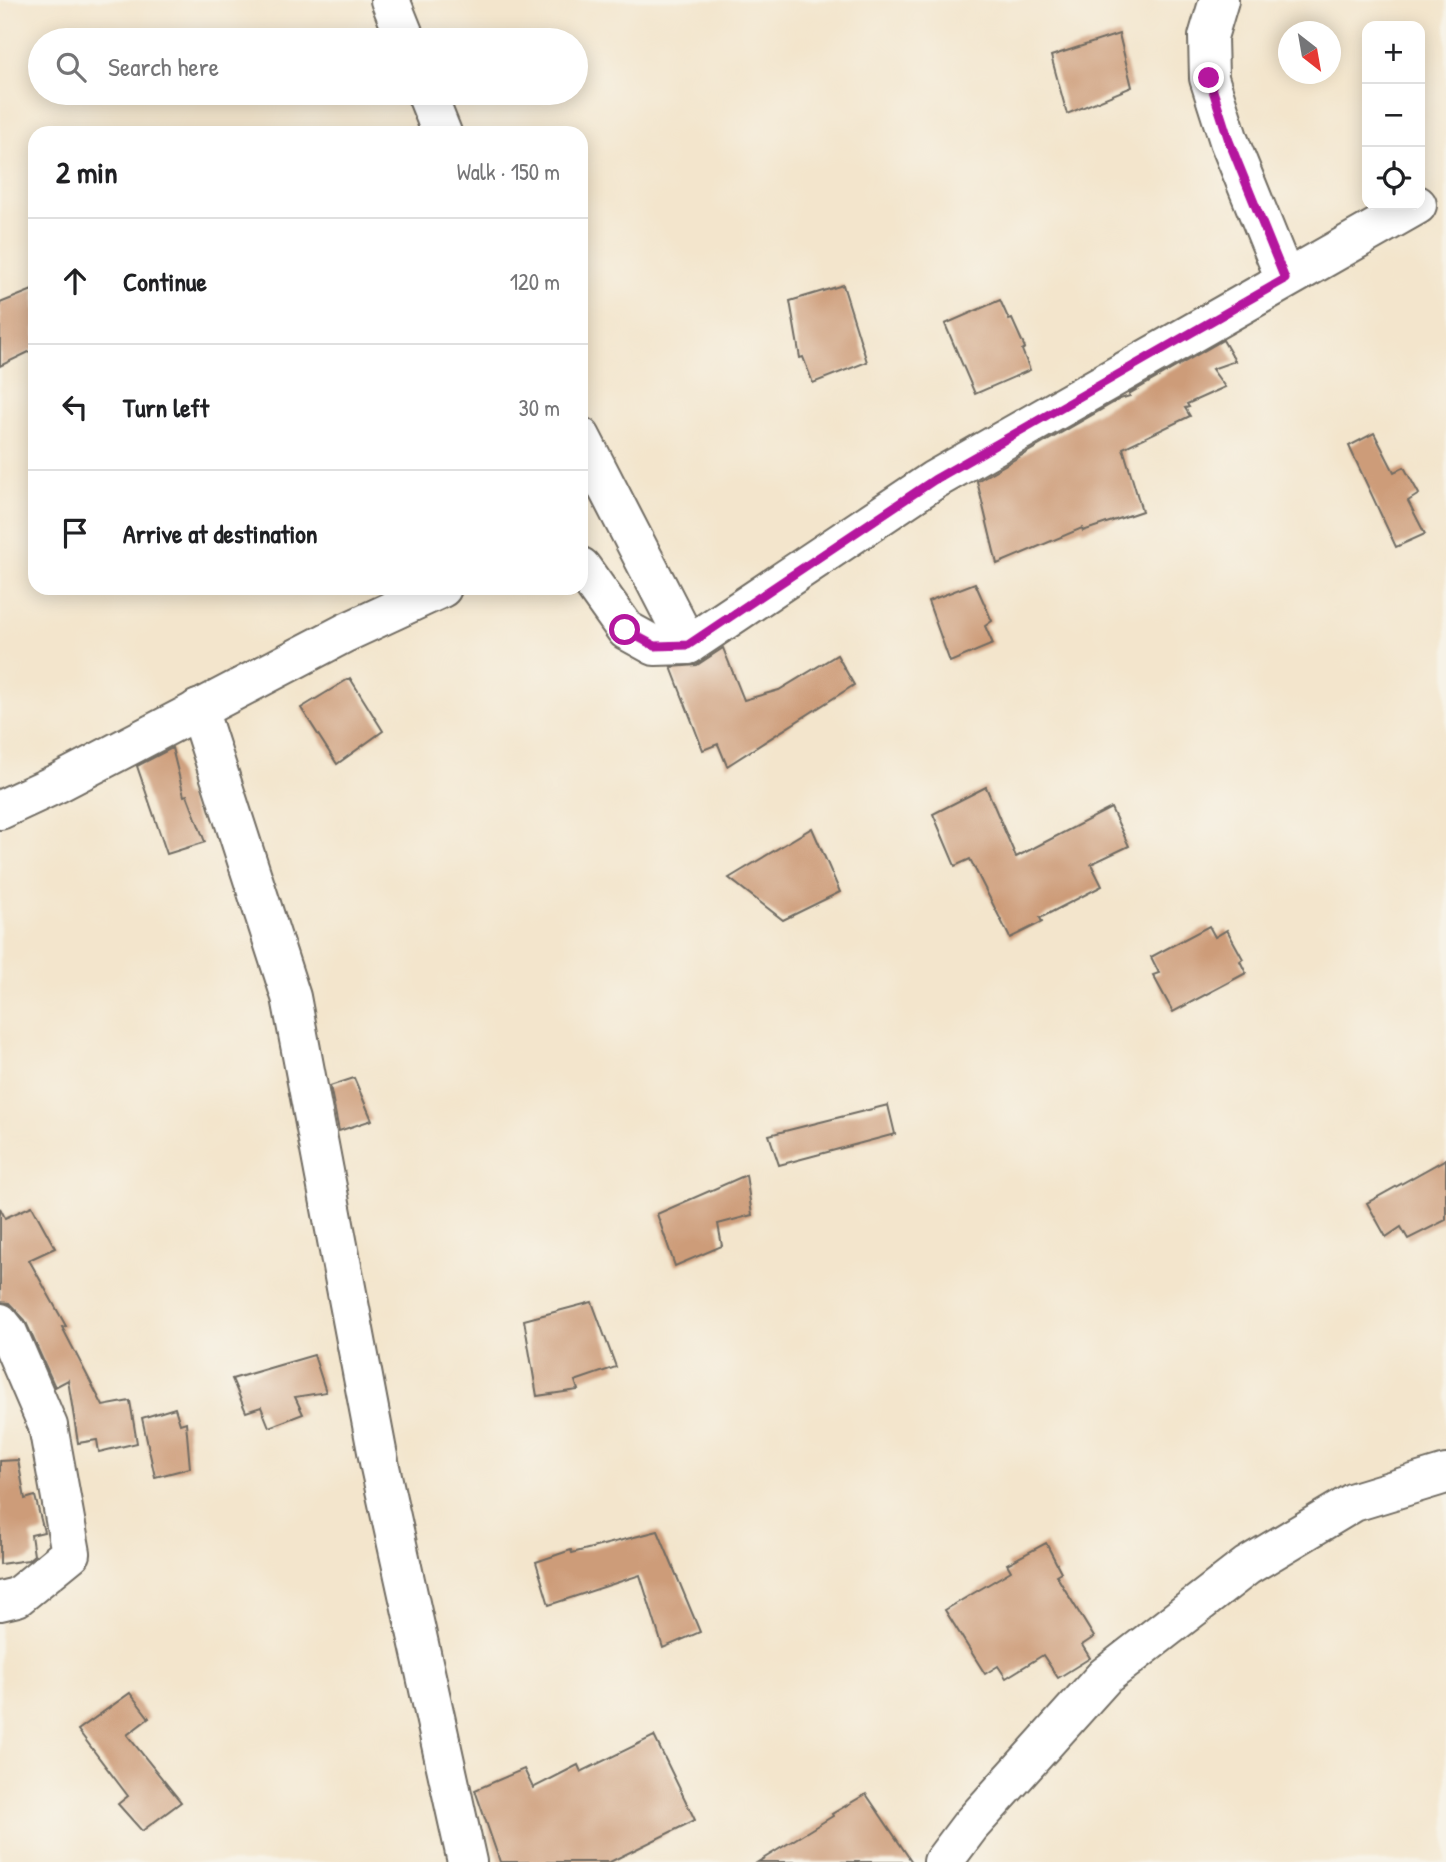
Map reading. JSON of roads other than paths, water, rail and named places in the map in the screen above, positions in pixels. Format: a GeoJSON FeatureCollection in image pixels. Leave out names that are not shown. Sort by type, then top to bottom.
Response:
{"type":"FeatureCollection","features":[{"type":"Feature","properties":{"kind":"street"},"geometry":{"type":"LineString","coordinates":[[390,0],[401,28]]}},
{"type":"Feature","properties":{"kind":"street"},"geometry":{"type":"LineString","coordinates":[[1219,0],[1208,37],[1209,78],[1229,141],[1285,279]]}},
{"type":"Feature","properties":{"kind":"street"},"geometry":{"type":"LineString","coordinates":[[431,105],[439,126]]}},
{"type":"Feature","properties":{"kind":"street"},"geometry":{"type":"LineString","coordinates":[[1425,200],[1446,188]]}},
{"type":"Feature","properties":{"kind":"street"},"geometry":{"type":"LineString","coordinates":[[588,577],[625,630],[655,646],[688,645],[934,480],[1407,210]]}},
{"type":"Feature","properties":{"kind":"street"},"geometry":{"type":"LineString","coordinates":[[588,451],[688,645]]}},
{"type":"Feature","properties":{"kind":"street"},"geometry":{"type":"LineString","coordinates":[[0,810],[58,783],[345,633],[427,595]]}},
{"type":"Feature","properties":{"kind":"street"},"geometry":{"type":"LineString","coordinates":[[198,709],[291,997],[380,1466],[467,1862]]}},
{"type":"Feature","properties":{"kind":"street"},"geometry":{"type":"LineString","coordinates":[[0,1324],[8,1333],[48,1426],[71,1553],[17,1597],[0,1601]]}},
{"type":"Feature","properties":{"kind":"street"},"geometry":{"type":"LineString","coordinates":[[943,1862],[970,1826],[1105,1676],[1236,1575],[1354,1502],[1446,1474]]}}]}
